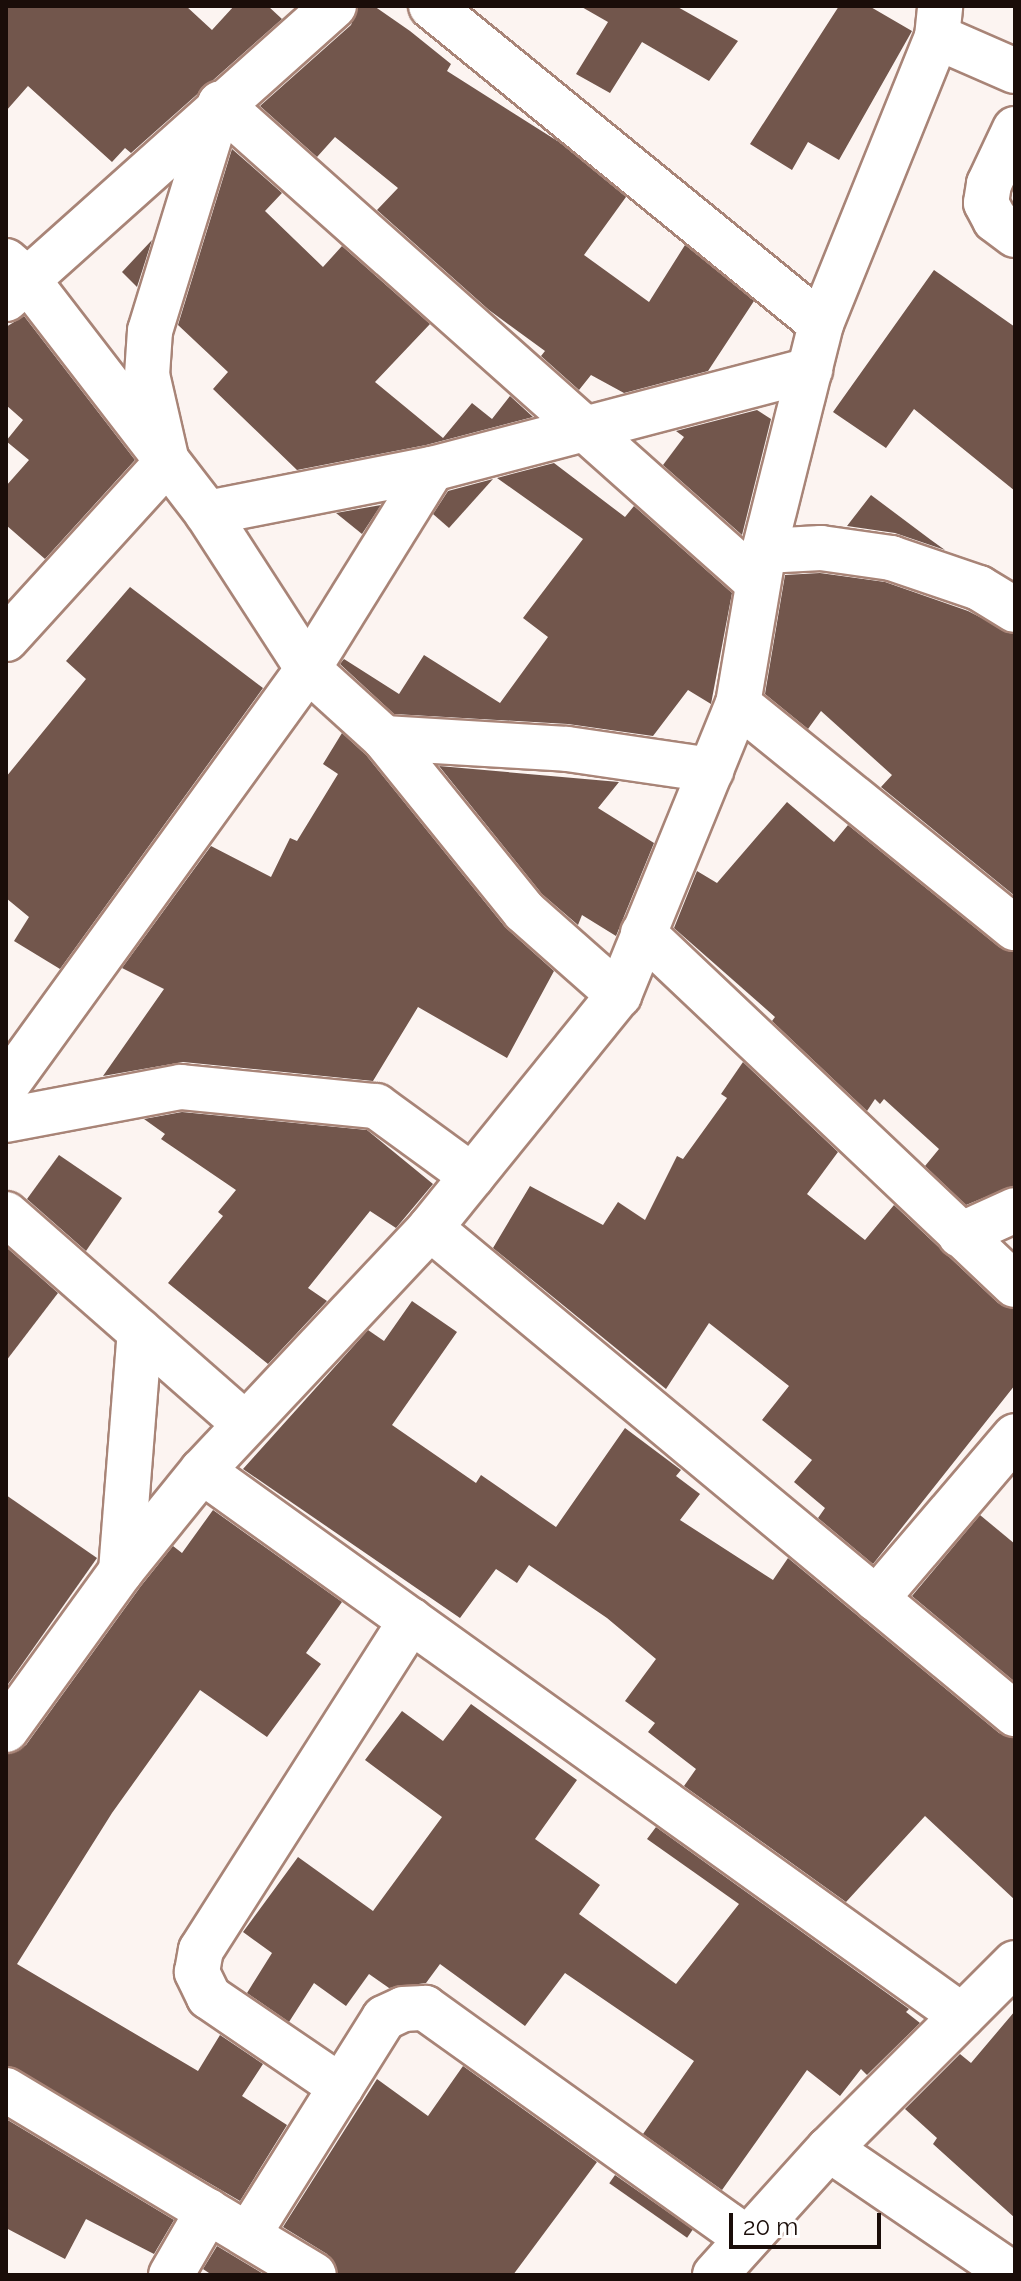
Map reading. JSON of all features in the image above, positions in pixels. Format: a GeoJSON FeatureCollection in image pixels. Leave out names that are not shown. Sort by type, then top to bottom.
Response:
{"type":"FeatureCollection","features":[{"type":"Feature","properties":{"kind":"street"},"geometry":{"type":"LineString","coordinates":[[431,6],[821,324]]}},
{"type":"Feature","properties":{"kind":"street"},"geometry":{"type":"LineString","coordinates":[[323,9],[220,104],[13,280],[207,513],[308,669],[384,738],[524,911],[619,995]]}},
{"type":"Feature","properties":{"kind":"street"},"geometry":{"type":"LineString","coordinates":[[6,1730],[121,1571],[202,1471],[430,1228],[619,995],[738,704],[761,567],[821,324],[938,21],[1015,71]]}},
{"type":"Feature","properties":{"kind":"street"},"geometry":{"type":"LineString","coordinates":[[220,104],[583,427],[761,567]]}},
{"type":"Feature","properties":{"kind":"street"},"geometry":{"type":"LineString","coordinates":[[167,462],[147,375],[150,331],[220,104]]}},
{"type":"Feature","properties":{"kind":"street"},"geometry":{"type":"LineString","coordinates":[[1015,129],[989,184],[986,203],[995,220],[1015,235]]}},
{"type":"Feature","properties":{"kind":"street"},"geometry":{"type":"LineString","coordinates":[[207,513],[432,469],[810,370]]}},
{"type":"Feature","properties":{"kind":"street"},"geometry":{"type":"LineString","coordinates":[[6,639],[167,462]]}},
{"type":"Feature","properties":{"kind":"street"},"geometry":{"type":"LineString","coordinates":[[6,1086],[308,669],[432,469]]}},
{"type":"Feature","properties":{"kind":"street"},"geometry":{"type":"LineString","coordinates":[[761,567],[821,548],[891,558],[979,588],[1015,610]]}},
{"type":"Feature","properties":{"kind":"street"},"geometry":{"type":"LineString","coordinates":[[738,704],[1015,928]]}},
{"type":"Feature","properties":{"kind":"street"},"geometry":{"type":"LineString","coordinates":[[384,738],[567,749],[711,770]]}},
{"type":"Feature","properties":{"kind":"street"},"geometry":{"type":"LineString","coordinates":[[643,933],[1015,1285]]}},
{"type":"Feature","properties":{"kind":"street"},"geometry":{"type":"LineString","coordinates":[[6,1120],[181,1087],[376,1106],[472,1176]]}},
{"type":"Feature","properties":{"kind":"street"},"geometry":{"type":"LineString","coordinates":[[960,1235],[1015,1210]]}},
{"type":"Feature","properties":{"kind":"street"},"geometry":{"type":"LineString","coordinates":[[6,1214],[245,1424]]}},
{"type":"Feature","properties":{"kind":"street"},"geometry":{"type":"LineString","coordinates":[[430,1228],[1015,1714]]}},
{"type":"Feature","properties":{"kind":"street"},"geometry":{"type":"LineString","coordinates":[[121,1571],[140,1332]]}},
{"type":"Feature","properties":{"kind":"street"},"geometry":{"type":"LineString","coordinates":[[876,1599],[1015,1436]]}},
{"type":"Feature","properties":{"kind":"street"},"geometry":{"type":"LineString","coordinates":[[202,1471],[962,2016]]}},
{"type":"Feature","properties":{"kind":"street"},"geometry":{"type":"LineString","coordinates":[[341,2087],[209,1997],[197,1972],[201,1950],[411,1620]]}},
{"type":"Feature","properties":{"kind":"street"},"geometry":{"type":"LineString","coordinates":[[715,2275],[829,2149],[1015,1963]]}},
{"type":"Feature","properties":{"kind":"street"},"geometry":{"type":"LineString","coordinates":[[248,2235],[384,2018],[403,2009],[425,2008],[746,2238]]}},
{"type":"Feature","properties":{"kind":"street"},"geometry":{"type":"LineString","coordinates":[[6,2090],[314,2275]]}},
{"type":"Feature","properties":{"kind":"street"},"geometry":{"type":"LineString","coordinates":[[829,2149],[1014,2275]]}},
{"type":"Feature","properties":{"kind":"street"},"geometry":{"type":"LineString","coordinates":[[171,2275],[208,2211]]}},
{"type":"Feature","properties":{"kind":"building"},"geometry":{"type":"Polygon","coordinates":[[[6,6],[186,6],[212,30],[234,6],[268,6],[282,19],[131,153],[125,148],[112,162],[28,86],[6,111],[6,6]]]}},
{"type":"Feature","properties":{"kind":"building"},"geometry":{"type":"Polygon","coordinates":[[[358,6],[374,6],[410,31],[451,64],[447,71],[559,142],[626,197],[584,255],[649,302],[685,245],[754,301],[708,371],[624,393],[591,375],[579,390],[541,356],[545,351],[489,310],[377,210],[398,188],[335,137],[317,157],[260,106],[351,25],[358,6]]]}},
{"type":"Feature","properties":{"kind":"building"},"geometry":{"type":"Polygon","coordinates":[[[580,6],[676,6],[738,41],[709,81],[642,42],[610,93],[576,74],[608,22],[580,6]]]}},
{"type":"Feature","properties":{"kind":"building"},"geometry":{"type":"Polygon","coordinates":[[[839,6],[869,6],[912,31],[839,160],[808,142],[792,170],[750,144],[839,6]]]}},
{"type":"Feature","properties":{"kind":"building"},"geometry":{"type":"Polygon","coordinates":[[[232,149],[282,193],[265,211],[323,267],[342,246],[430,324],[375,382],[443,438],[472,403],[492,419],[510,396],[533,417],[426,445],[297,470],[213,389],[228,372],[178,325],[232,149]]]}},
{"type":"Feature","properties":{"kind":"building"},"geometry":{"type":"Polygon","coordinates":[[[152,240],[137,287],[122,272],[152,240]]]}},
{"type":"Feature","properties":{"kind":"building"},"geometry":{"type":"Polygon","coordinates":[[[934,270],[1015,327],[1015,491],[914,409],[886,448],[833,412],[934,270]]]}},
{"type":"Feature","properties":{"kind":"building"},"geometry":{"type":"Polygon","coordinates":[[[24,316],[135,460],[45,559],[6,525],[6,486],[29,460],[6,441],[23,420],[6,405],[6,327],[24,316]]]}},
{"type":"Feature","properties":{"kind":"building"},"geometry":{"type":"Polygon","coordinates":[[[757,410],[771,419],[742,535],[663,465],[684,437],[676,431],[757,410]]]}},
{"type":"Feature","properties":{"kind":"building"},"geometry":{"type":"Polygon","coordinates":[[[554,463],[625,517],[634,506],[732,593],[711,704],[688,690],[653,736],[568,724],[394,714],[340,664],[344,659],[399,694],[424,655],[500,703],[548,637],[523,618],[583,539],[497,478],[554,463]]]}},
{"type":"Feature","properties":{"kind":"building"},"geometry":{"type":"Polygon","coordinates":[[[493,479],[449,528],[433,514],[448,491],[493,479]]]}},
{"type":"Feature","properties":{"kind":"building"},"geometry":{"type":"Polygon","coordinates":[[[871,495],[945,550],[895,533],[847,526],[871,495]]]}},
{"type":"Feature","properties":{"kind":"building"},"geometry":{"type":"Polygon","coordinates":[[[381,505],[362,534],[336,513],[381,505]]]}},
{"type":"Feature","properties":{"kind":"building"},"geometry":{"type":"Polygon","coordinates":[[[820,573],[885,582],[968,611],[1015,635],[1015,896],[881,787],[892,775],[821,711],[808,729],[765,694],[785,575],[820,573]]]}},
{"type":"Feature","properties":{"kind":"building"},"geometry":{"type":"Polygon","coordinates":[[[130,587],[263,688],[60,969],[14,941],[29,917],[6,898],[6,777],[86,679],[66,661],[130,587]]]}},
{"type":"Feature","properties":{"kind":"building"},"geometry":{"type":"Polygon","coordinates":[[[342,733],[366,755],[505,927],[554,971],[507,1058],[418,1007],[373,1081],[183,1062],[103,1076],[164,989],[122,968],[211,846],[271,877],[290,838],[297,841],[338,774],[323,764],[342,733]]]}},
{"type":"Feature","properties":{"kind":"building"},"geometry":{"type":"Polygon","coordinates":[[[439,766],[619,782],[598,808],[654,843],[616,936],[582,915],[578,925],[542,894],[439,766]]]}},
{"type":"Feature","properties":{"kind":"building"},"geometry":{"type":"Polygon","coordinates":[[[787,802],[834,842],[848,825],[999,947],[1015,952],[1015,1185],[966,1205],[925,1166],[939,1149],[884,1099],[880,1104],[875,1099],[867,1111],[772,1021],[775,1017],[674,928],[697,871],[717,883],[787,802]]]}},
{"type":"Feature","properties":{"kind":"building"},"geometry":{"type":"Polygon","coordinates":[[[743,1062],[838,1152],[807,1194],[865,1240],[894,1205],[998,1303],[1015,1309],[1015,1385],[873,1564],[818,1518],[825,1508],[794,1482],[812,1460],[762,1420],[789,1386],[709,1323],[666,1389],[493,1248],[530,1186],[603,1225],[618,1202],[645,1220],[677,1156],[683,1159],[727,1098],[721,1094],[743,1062]]]}},
{"type":"Feature","properties":{"kind":"building"},"geometry":{"type":"Polygon","coordinates":[[[182,1112],[367,1130],[433,1184],[396,1228],[370,1211],[308,1288],[327,1301],[268,1364],[168,1283],[223,1216],[218,1212],[236,1190],[161,1139],[165,1134],[144,1119],[182,1112]]]}},
{"type":"Feature","properties":{"kind":"building"},"geometry":{"type":"Polygon","coordinates":[[[59,1155],[122,1198],[86,1251],[27,1199],[59,1155]]]}},
{"type":"Feature","properties":{"kind":"building"},"geometry":{"type":"Polygon","coordinates":[[[6,1247],[58,1293],[6,1361],[6,1247]]]}},
{"type":"Feature","properties":{"kind":"building"},"geometry":{"type":"Polygon","coordinates":[[[412,1301],[457,1332],[392,1425],[476,1483],[481,1475],[556,1527],[625,1428],[681,1470],[676,1476],[700,1494],[680,1520],[773,1580],[788,1558],[999,1733],[1015,1738],[1015,1900],[925,1816],[846,1902],[684,1786],[696,1769],[648,1732],[655,1723],[625,1701],[656,1659],[607,1618],[529,1565],[517,1583],[496,1569],[460,1618],[243,1469],[368,1330],[384,1341],[412,1301]]]}},
{"type":"Feature","properties":{"kind":"building"},"geometry":{"type":"Polygon","coordinates":[[[6,1495],[97,1558],[6,1687],[6,1495]]]}},
{"type":"Feature","properties":{"kind":"building"},"geometry":{"type":"Polygon","coordinates":[[[213,1510],[342,1602],[306,1653],[321,1664],[267,1737],[200,1690],[112,1813],[17,1964],[198,2071],[220,2035],[263,2064],[242,2096],[287,2125],[240,2201],[6,2065],[6,1755],[26,1745],[141,1586],[173,1546],[182,1553],[213,1510]]]}},
{"type":"Feature","properties":{"kind":"building"},"geometry":{"type":"Polygon","coordinates":[[[980,1515],[1015,1544],[1015,1682],[912,1596],[980,1515]]]}},
{"type":"Feature","properties":{"kind":"building"},"geometry":{"type":"Polygon","coordinates":[[[471,1704],[577,1780],[535,1839],[600,1885],[579,1914],[676,1984],[739,1904],[647,1839],[656,1827],[909,2009],[906,2012],[920,2023],[867,2075],[861,2069],[840,2096],[807,2070],[722,2190],[643,2134],[694,2061],[565,1973],[525,2026],[440,1964],[426,1983],[389,1988],[369,1974],[346,2006],[314,1983],[289,2022],[247,1993],[272,1953],[243,1932],[298,1857],[373,1911],[442,1817],[365,1760],[402,1711],[443,1741],[471,1704]]]}},
{"type":"Feature","properties":{"kind":"building"},"geometry":{"type":"Polygon","coordinates":[[[1015,2011],[1015,2218],[933,2144],[937,2138],[905,2109],[960,2054],[971,2063],[1015,2011]]]}},
{"type":"Feature","properties":{"kind":"building"},"geometry":{"type":"Polygon","coordinates":[[[463,2066],[597,2162],[513,2275],[339,2275],[327,2254],[283,2227],[377,2079],[428,2116],[463,2066]]]}},
{"type":"Feature","properties":{"kind":"building"},"geometry":{"type":"Polygon","coordinates":[[[6,2119],[174,2220],[154,2254],[86,2219],[65,2259],[6,2228],[6,2119]]]}},
{"type":"Feature","properties":{"kind":"building"},"geometry":{"type":"Polygon","coordinates":[[[615,2175],[693,2229],[687,2238],[609,2183],[615,2175]]]}},
{"type":"Feature","properties":{"kind":"building"},"geometry":{"type":"Polygon","coordinates":[[[217,2246],[265,2275],[212,2275],[203,2269],[217,2246]]]}}]}
